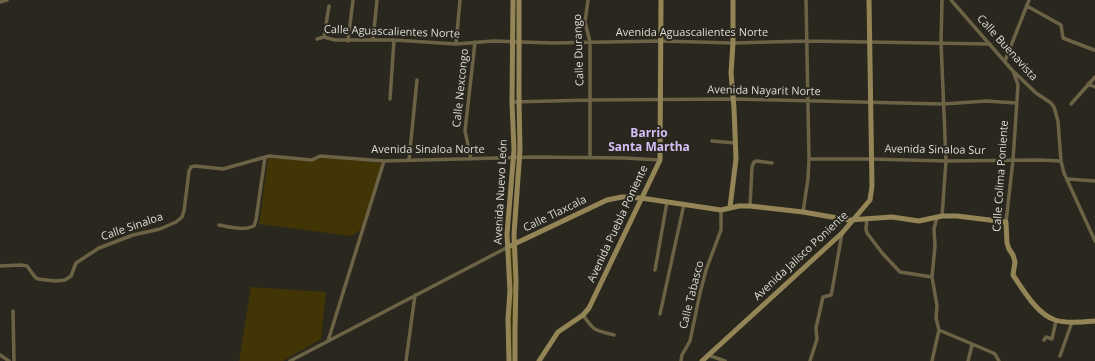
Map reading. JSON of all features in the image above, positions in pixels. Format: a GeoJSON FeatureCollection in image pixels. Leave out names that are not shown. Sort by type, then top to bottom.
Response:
{"type":"FeatureCollection","features":[{"type":"Feature","properties":{"kind":"street"},"geometry":{"type":"LineString","coordinates":[[0,2],[7,0]]}},
{"type":"Feature","properties":{"kind":"street"},"geometry":{"type":"LineString","coordinates":[[348,41],[352,0]]}},
{"type":"Feature","properties":{"kind":"street"},"geometry":{"type":"LineString","coordinates":[[373,40],[377,0]]}},
{"type":"Feature","properties":{"kind":"street"},"geometry":{"type":"LineString","coordinates":[[456,44],[460,0]]}},
{"type":"Feature","properties":{"kind":"street","name":"Avenida Nuevo León"},"geometry":{"type":"LineString","coordinates":[[513,0],[519,102],[520,158],[514,245],[516,280],[515,361]]}},
{"type":"Feature","properties":{"kind":"street","name":"Avenida Nuevo León"},"geometry":{"type":"LineString","coordinates":[[509,361],[508,319],[510,291],[507,234],[514,158],[512,102],[519,0]]}},
{"type":"Feature","properties":{"kind":"street","name":"Calle Durango"},"geometry":{"type":"LineString","coordinates":[[588,0],[585,22],[590,42],[590,157]]}},
{"type":"Feature","properties":{"kind":"street","name":"Avenida Puebla Poniente"},"geometry":{"type":"LineString","coordinates":[[539,361],[558,332],[583,315],[589,308],[660,160],[661,0]]}},
{"type":"Feature","properties":{"kind":"street"},"geometry":{"type":"LineString","coordinates":[[730,207],[735,173],[734,108],[731,73],[733,0]]}},
{"type":"Feature","properties":{"kind":"street"},"geometry":{"type":"LineString","coordinates":[[803,212],[808,180],[809,159],[806,0]]}},
{"type":"Feature","properties":{"kind":"street","name":"Avenida Jalisco Poniente"},"geometry":{"type":"LineString","coordinates":[[702,361],[842,233],[870,200],[872,186],[869,0]]}},
{"type":"Feature","properties":{"kind":"street"},"geometry":{"type":"LineString","coordinates":[[932,361],[938,330],[936,318],[937,306],[932,277],[935,246],[934,229],[940,217],[946,161],[941,42],[942,0]]}},
{"type":"Feature","properties":{"kind":"street","name":"Calle Buenavista"},"geometry":{"type":"LineString","coordinates":[[951,0],[1012,70],[1036,93],[1051,103],[1054,107],[1058,121],[1061,161],[1064,173],[1095,238]]}},
{"type":"Feature","properties":{"kind":"street"},"geometry":{"type":"LineString","coordinates":[[1005,61],[1029,0]]}},
{"type":"Feature","properties":{"kind":"street"},"geometry":{"type":"LineString","coordinates":[[324,37],[329,6]]}},
{"type":"Feature","properties":{"kind":"street"},"geometry":{"type":"LineString","coordinates":[[1027,6],[1061,25],[1063,38],[1094,50]]}},
{"type":"Feature","properties":{"kind":"street","name":"Calle Aguascalientes Norte"},"geometry":{"type":"LineString","coordinates":[[318,39],[324,37],[348,41],[394,40],[456,44],[516,41]]}},
{"type":"Feature","properties":{"kind":"street"},"geometry":{"type":"LineString","coordinates":[[390,99],[394,40]]}},
{"type":"Feature","properties":{"kind":"street","name":"Avenida Aguascalientes Norte"},"geometry":{"type":"LineString","coordinates":[[516,41],[552,43],[661,41],[733,43],[807,41],[990,44]]}},
{"type":"Feature","properties":{"kind":"street","name":"Calle Nexcongo"},"geometry":{"type":"LineString","coordinates":[[470,159],[465,131],[475,42]]}},
{"type":"Feature","properties":{"kind":"street","name":"Calle Colima Poniente"},"geometry":{"type":"LineString","coordinates":[[1012,70],[1018,85],[1013,160],[1006,222],[1007,243],[1015,262],[1013,275],[1041,312],[1056,321]]}},
{"type":"Feature","properties":{"kind":"street"},"geometry":{"type":"LineString","coordinates":[[1071,104],[1095,76]]}},
{"type":"Feature","properties":{"kind":"street"},"geometry":{"type":"LineString","coordinates":[[409,160],[417,80]]}},
{"type":"Feature","properties":{"kind":"street"},"geometry":{"type":"LineString","coordinates":[[1088,84],[1095,87]]}},
{"type":"Feature","properties":{"kind":"street","name":"Avenida Nayarit Norte"},"geometry":{"type":"LineString","coordinates":[[512,102],[733,99],[943,104],[986,101],[1016,103]]}},
{"type":"Feature","properties":{"kind":"street"},"geometry":{"type":"LineString","coordinates":[[712,141],[735,143]]}},
{"type":"Feature","properties":{"kind":"street","name":"Avenida Sinaloa Norte"},"geometry":{"type":"LineString","coordinates":[[267,157],[312,160],[320,156],[324,156],[384,161],[590,157],[660,160]]}},
{"type":"Feature","properties":{"kind":"street"},"geometry":{"type":"LineString","coordinates":[[219,225],[241,228],[249,228],[254,226],[267,157]]}},
{"type":"Feature","properties":{"kind":"street","name":"Calle Sinaloa"},"geometry":{"type":"LineString","coordinates":[[0,266],[27,266],[38,279],[44,281],[65,280],[71,276],[76,263],[99,248],[137,234],[160,228],[176,222],[182,217],[189,171],[191,167],[195,166],[223,169],[267,157]]}},
{"type":"Feature","properties":{"kind":"street","name":"Avenida Sinaloa Sur"},"geometry":{"type":"LineString","coordinates":[[809,159],[871,158],[946,161],[1061,161]]}},
{"type":"Feature","properties":{"kind":"street"},"geometry":{"type":"LineString","coordinates":[[328,341],[384,161]]}},
{"type":"Feature","properties":{"kind":"street"},"geometry":{"type":"LineString","coordinates":[[750,206],[752,167],[754,162],[758,161],[772,163]]}},
{"type":"Feature","properties":{"kind":"street"},"geometry":{"type":"LineString","coordinates":[[1068,179],[1095,181]]}},
{"type":"Feature","properties":{"kind":"street","name":"Calle Tlaxcala"},"geometry":{"type":"LineString","coordinates":[[290,361],[508,247],[607,200],[622,197],[641,198],[721,210],[730,207],[750,206],[803,212],[845,220],[892,217],[919,222],[940,217],[957,216],[1006,222]]}},
{"type":"Feature","properties":{"kind":"street"},"geometry":{"type":"LineString","coordinates":[[655,270],[668,202]]}},
{"type":"Feature","properties":{"kind":"street"},"geometry":{"type":"LineString","coordinates":[[660,314],[684,204]]}},
{"type":"Feature","properties":{"kind":"street","name":"Calle Tabasco"},"geometry":{"type":"LineString","coordinates":[[681,361],[682,355],[690,341],[706,270],[721,230],[721,210]]}},
{"type":"Feature","properties":{"kind":"street"},"geometry":{"type":"LineString","coordinates":[[866,218],[867,233],[882,254],[900,272],[932,277]]}},
{"type":"Feature","properties":{"kind":"street"},"geometry":{"type":"LineString","coordinates":[[810,361],[817,339],[816,328],[823,297],[831,296],[842,233]]}},
{"type":"Feature","properties":{"kind":"street"},"geometry":{"type":"LineString","coordinates":[[406,361],[415,295]]}},
{"type":"Feature","properties":{"kind":"street"},"geometry":{"type":"LineString","coordinates":[[13,311],[14,361]]}},
{"type":"Feature","properties":{"kind":"street"},"geometry":{"type":"LineString","coordinates":[[583,315],[592,328],[596,331],[614,335]]}},
{"type":"Feature","properties":{"kind":"street"},"geometry":{"type":"LineString","coordinates":[[1044,340],[1046,337],[1052,339],[1056,321],[1095,321]]}},
{"type":"Feature","properties":{"kind":"street"},"geometry":{"type":"LineString","coordinates":[[1060,356],[1072,322]]}},
{"type":"Feature","properties":{"kind":"street"},"geometry":{"type":"LineString","coordinates":[[938,330],[995,354],[998,361]]}},
{"type":"Feature","properties":{"kind":"street"},"geometry":{"type":"LineString","coordinates":[[968,361],[972,345]]}},
{"type":"Feature","properties":{"kind":"street"},"geometry":{"type":"LineString","coordinates":[[0,355],[9,361]]}},
{"type":"Feature","properties":{"kind":"street"},"geometry":{"type":"LineString","coordinates":[[708,355],[725,361]]}},
{"type":"Feature","properties":{"kind":"shaded area"},"geometry":{"type":"Polygon","coordinates":[[[321,157],[381,163],[379,174],[362,227],[358,232],[351,236],[259,224],[268,158],[312,161],[321,157]]]}},
{"type":"Feature","properties":{"kind":"shaded area"},"geometry":{"type":"Polygon","coordinates":[[[513,247],[515,280],[514,361],[510,361],[509,248],[513,247]]]}},
{"type":"Feature","properties":{"kind":"shaded area"},"geometry":{"type":"Polygon","coordinates":[[[251,287],[326,292],[321,339],[283,361],[239,361],[251,287]]]}},
{"type":"Feature","properties":{"kind":"district","name":"Barrio Santa Martha"},"geometry":{"type":"Point","coordinates":[649,141]}}]}
